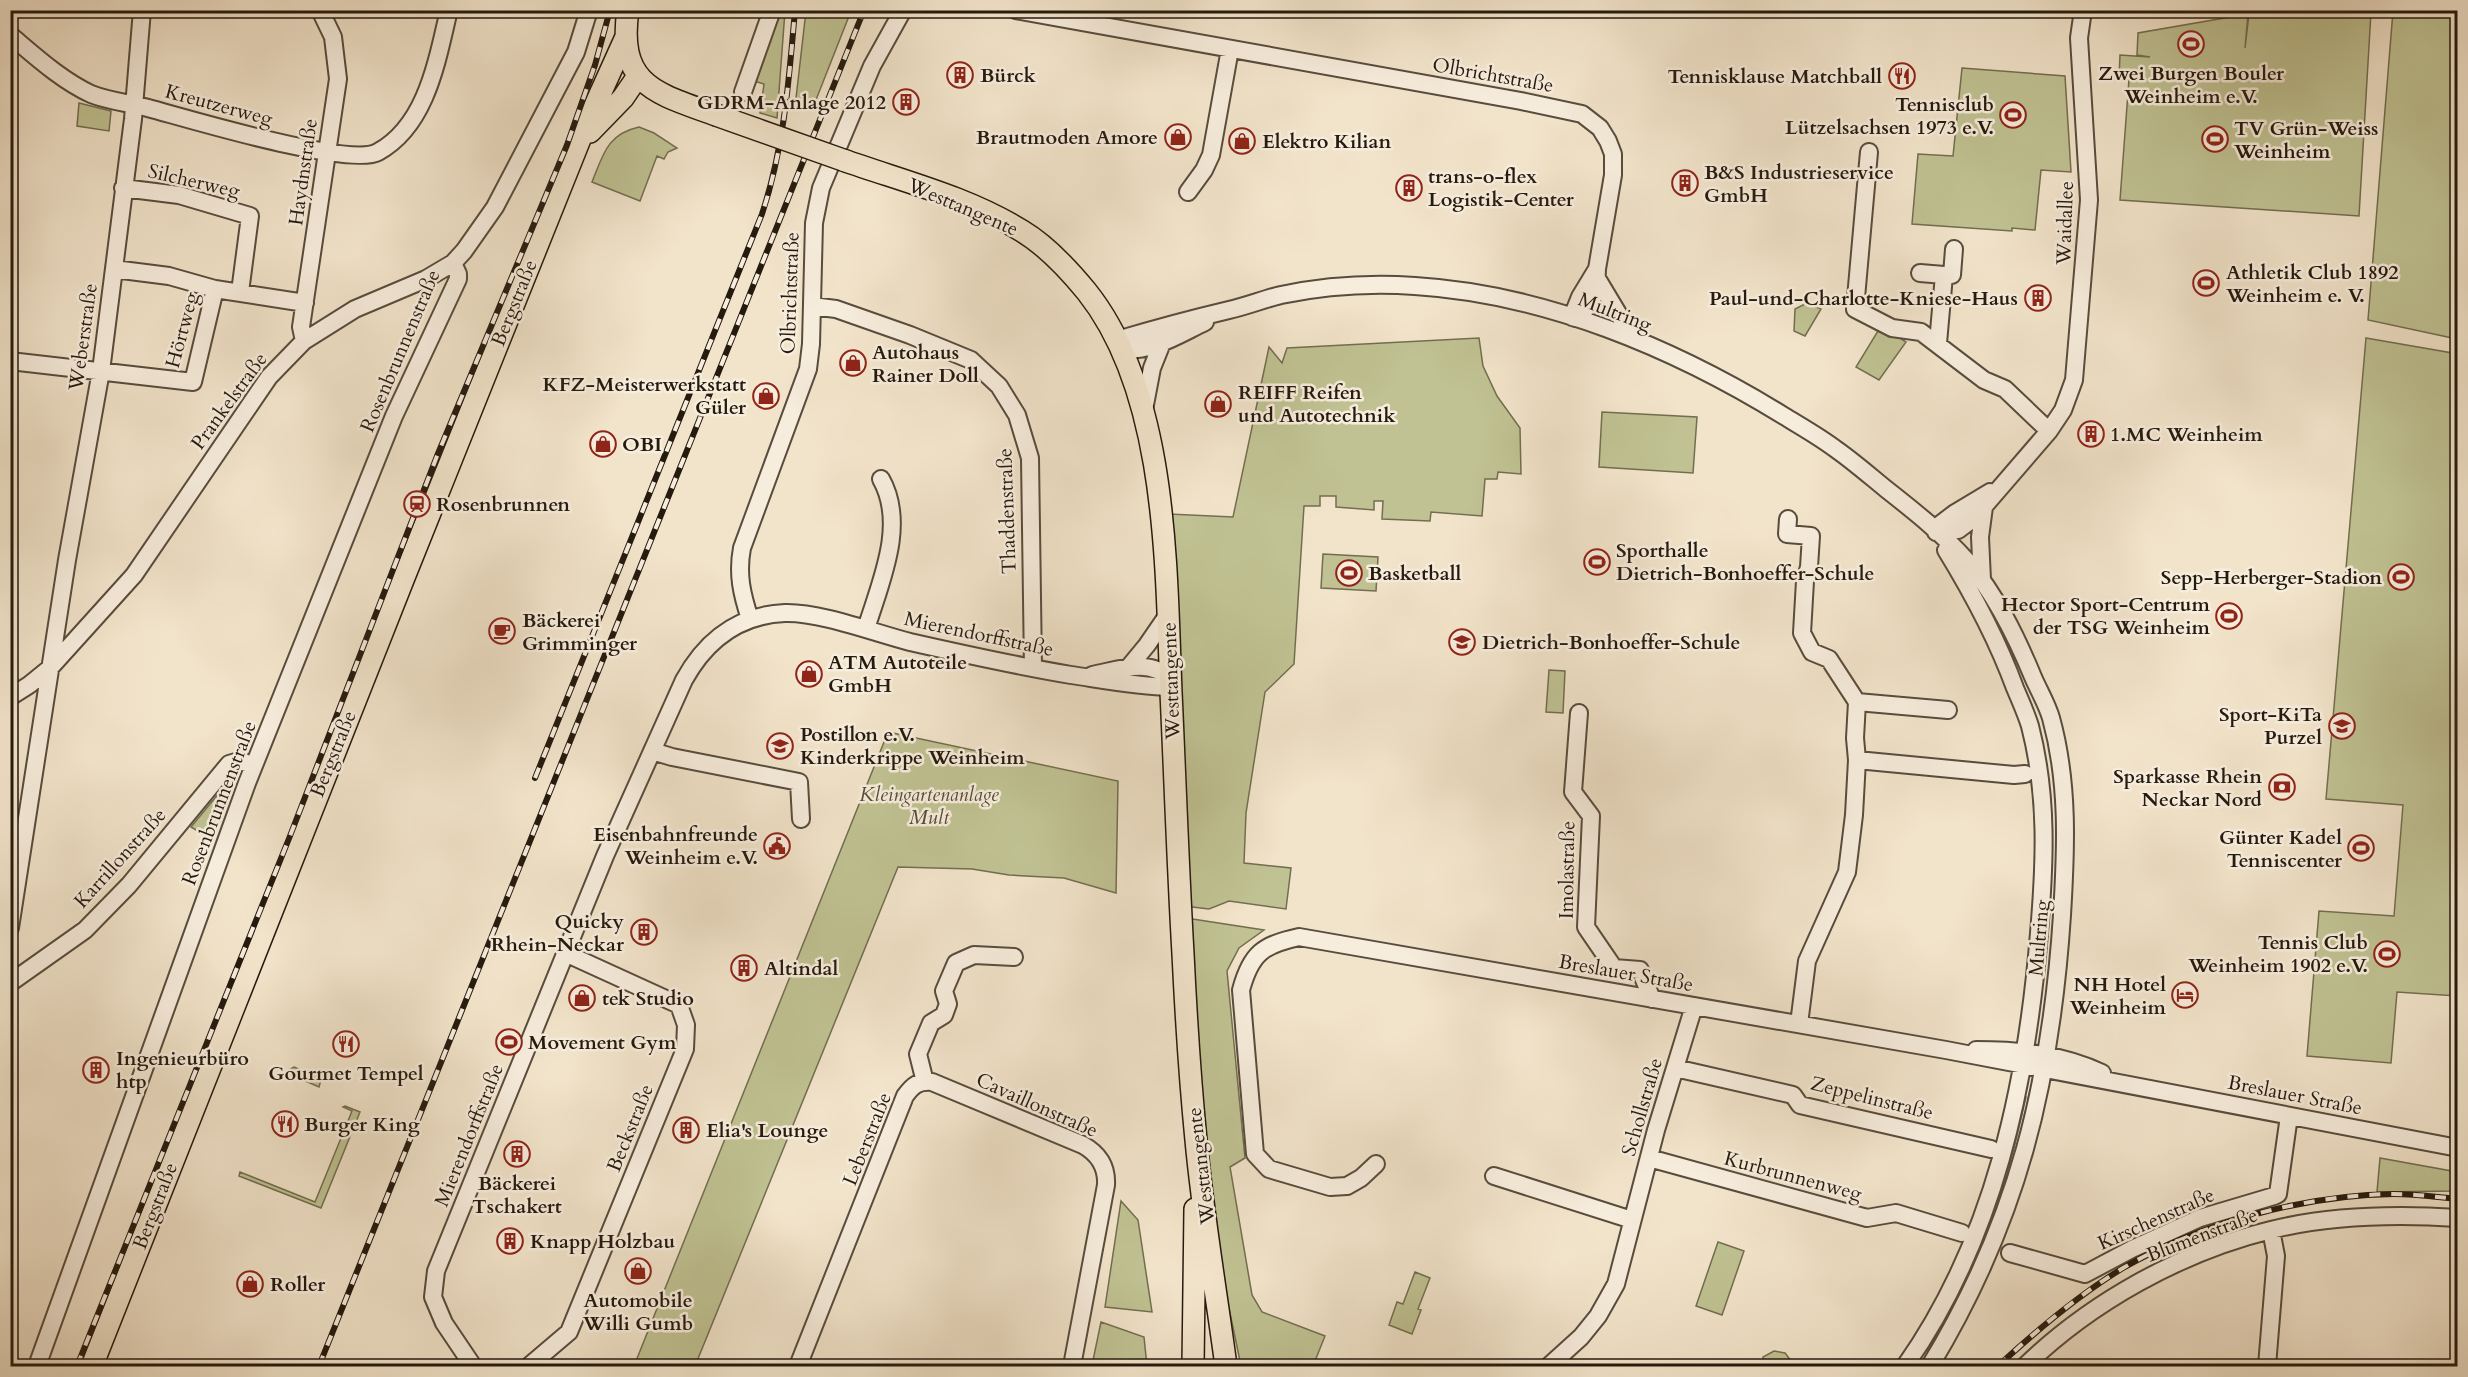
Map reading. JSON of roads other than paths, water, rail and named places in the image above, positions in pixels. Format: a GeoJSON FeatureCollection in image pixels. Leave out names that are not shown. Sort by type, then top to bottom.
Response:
{"type":"FeatureCollection","features":[{"type":"Feature","properties":{"kind":"main road"},"geometry":{"type":"LineString","coordinates":[[628,10],[625,39],[628,58],[638,76],[651,89],[663,96]]}},
{"type":"Feature","properties":{"kind":"main road","name":"Bergstraße"},"geometry":{"type":"LineString","coordinates":[[92,1366],[248,969],[579,143],[604,105],[625,39]]}},
{"type":"Feature","properties":{"kind":"main road"},"geometry":{"type":"LineString","coordinates":[[604,105],[622,82],[638,76]]}},
{"type":"Feature","properties":{"kind":"main road"},"geometry":{"type":"LineString","coordinates":[[604,105],[629,104],[663,96]]}},
{"type":"Feature","properties":{"kind":"main road","name":"Westtangente"},"geometry":{"type":"LineString","coordinates":[[663,96],[961,201],[1023,231],[1057,258],[1089,294],[1119,345],[1144,410],[1161,513],[1169,612],[1183,954],[1196,1142],[1226,1366]]}},
{"type":"Feature","properties":{"kind":"main road"},"geometry":{"type":"LineString","coordinates":[[1193,1366],[1196,1142]]}},
{"type":"Feature","properties":{"kind":"main road"},"geometry":{"type":"LineString","coordinates":[[1212,1256],[1240,1366]]}},
{"type":"Feature","properties":{"kind":"street","name":"Weberstraße"},"geometry":{"type":"LineString","coordinates":[[10,928],[16,848],[50,668],[101,371],[134,105],[142,10]]}},
{"type":"Feature","properties":{"kind":"street","name":"Haydnstraße"},"geometry":{"type":"LineString","coordinates":[[304,341],[301,327],[338,79],[333,37],[320,10]]}},
{"type":"Feature","properties":{"kind":"street","name":"Kreutzerweg"},"geometry":{"type":"LineString","coordinates":[[10,35],[79,88],[93,95],[271,141],[354,155],[375,154],[396,141],[420,106],[435,68],[449,10]]}},
{"type":"Feature","properties":{"kind":"street","name":"Prankelstraße"},"geometry":{"type":"LineString","coordinates":[[10,697],[50,668],[134,575],[269,377],[304,341],[356,309],[426,279],[453,263],[479,232],[495,207],[576,52],[589,10]]}},
{"type":"Feature","properties":{"kind":"street"},"geometry":{"type":"LineString","coordinates":[[743,92],[772,10]]}},
{"type":"Feature","properties":{"kind":"street","name":"Olbrichtstraße"},"geometry":{"type":"LineString","coordinates":[[750,619],[741,586],[739,564],[742,548],[808,369],[814,223],[821,188],[872,66],[903,10]]}},
{"type":"Feature","properties":{"kind":"street","name":"Olbrichtstraße"},"geometry":{"type":"LineString","coordinates":[[1015,10],[1521,101],[1571,111],[1592,120],[1608,141],[1613,154],[1613,175],[1598,274],[1580,297],[1574,317]]}},
{"type":"Feature","properties":{"kind":"street","name":"Waidallee"},"geometry":{"type":"LineString","coordinates":[[1935,531],[1958,530],[1984,507],[2049,431],[2063,410],[2074,380],[2089,200],[2079,38],[2083,10]]}},
{"type":"Feature","properties":{"kind":"street"},"geometry":{"type":"LineString","coordinates":[[1188,192],[1204,170],[1210,155],[1230,49]]}},
{"type":"Feature","properties":{"kind":"street"},"geometry":{"type":"LineString","coordinates":[[1869,152],[1855,309],[1892,328],[1921,332],[1984,380],[2005,388],[2049,431]]}},
{"type":"Feature","properties":{"kind":"street","name":"Silcherweg"},"geometry":{"type":"LineString","coordinates":[[123,188],[179,195],[250,216],[240,292]]}},
{"type":"Feature","properties":{"kind":"street"},"geometry":{"type":"LineString","coordinates":[[1920,273],[1952,276],[1954,249]]}},
{"type":"Feature","properties":{"kind":"street","name":"Rosenbrunnenstraße"},"geometry":{"type":"LineString","coordinates":[[37,1366],[254,765],[394,416],[458,279],[453,263]]}},
{"type":"Feature","properties":{"kind":"street"},"geometry":{"type":"LineString","coordinates":[[114,269],[169,276],[214,289],[305,303]]}},
{"type":"Feature","properties":{"kind":"street"},"geometry":{"type":"LineString","coordinates":[[1598,274],[1622,320],[1646,345]]}},
{"type":"Feature","properties":{"kind":"street"},"geometry":{"type":"LineString","coordinates":[[1938,343],[1944,275]]}},
{"type":"Feature","properties":{"kind":"street","name":"Multring"},"geometry":{"type":"LineString","coordinates":[[1119,345],[1190,318],[1282,295],[1350,286],[1414,285],[1491,295],[1574,317],[1646,345],[1735,386],[1835,448],[1935,531],[1982,580],[2018,642],[2050,717],[2060,768],[2067,841],[2059,952],[2046,1062],[2016,1183],[1993,1247],[1972,1293],[1924,1364]]}},
{"type":"Feature","properties":{"kind":"street","name":"Hörtweg"},"geometry":{"type":"LineString","coordinates":[[10,361],[193,382],[214,289]]}},
{"type":"Feature","properties":{"kind":"street","name":"Thaddenstraße"},"geometry":{"type":"LineString","coordinates":[[812,306],[836,309],[910,335],[971,360],[999,386],[1017,416],[1030,458],[1033,668]]}},
{"type":"Feature","properties":{"kind":"street","name":"Multring"},"geometry":{"type":"LineString","coordinates":[[1119,345],[1142,350],[1162,343],[1228,310]]}},
{"type":"Feature","properties":{"kind":"street"},"geometry":{"type":"LineString","coordinates":[[1144,410],[1152,368],[1162,343]]}},
{"type":"Feature","properties":{"kind":"street"},"geometry":{"type":"LineString","coordinates":[[866,630],[890,547],[890,499],[881,479]]}},
{"type":"Feature","properties":{"kind":"street","name":"Waidallee"},"geometry":{"type":"LineString","coordinates":[[1935,531],[1955,513],[1999,487]]}},
{"type":"Feature","properties":{"kind":"street","name":"Waidallee"},"geometry":{"type":"LineString","coordinates":[[1982,580],[1980,537],[1984,507]]}},
{"type":"Feature","properties":{"kind":"street"},"geometry":{"type":"LineString","coordinates":[[1788,519],[1787,534],[1811,536],[1809,567],[1805,581],[1802,633],[1812,652],[1829,659],[1857,702],[1854,815],[1847,872],[1808,961],[1799,1024]]}},
{"type":"Feature","properties":{"kind":"street","name":"Multring"},"geometry":{"type":"LineString","coordinates":[[1924,1364],[1929,1326],[1973,1240],[2005,1146],[2024,1059],[2038,953],[2045,849],[2040,776],[2029,724],[2003,655],[1969,587],[1935,531]]}},
{"type":"Feature","properties":{"kind":"street"},"geometry":{"type":"LineString","coordinates":[[1128,668],[1169,612]]}},
{"type":"Feature","properties":{"kind":"street","name":"Mierendorffstraße"},"geometry":{"type":"LineString","coordinates":[[473,1366],[444,1323],[433,1297],[436,1271],[605,856],[696,659],[721,635],[750,619],[786,613],[805,615],[909,641],[1082,677],[1148,687],[1171,683]]}},
{"type":"Feature","properties":{"kind":"street","name":"Mierendorffstraße"},"geometry":{"type":"LineString","coordinates":[[1082,677],[1140,666],[1156,668],[1171,683]]}},
{"type":"Feature","properties":{"kind":"street"},"geometry":{"type":"LineString","coordinates":[[1857,702],[1948,710]]}},
{"type":"Feature","properties":{"kind":"street","name":"Imolastraße"},"geometry":{"type":"LineString","coordinates":[[1579,713],[1573,792],[1592,816],[1586,927],[1614,968],[1640,970],[1652,999]]}},
{"type":"Feature","properties":{"kind":"street"},"geometry":{"type":"LineString","coordinates":[[652,751],[799,782],[801,819]]}},
{"type":"Feature","properties":{"kind":"street"},"geometry":{"type":"LineString","coordinates":[[1857,760],[2014,775],[2025,774]]}},
{"type":"Feature","properties":{"kind":"street","name":"Karrillonstraße"},"geometry":{"type":"LineString","coordinates":[[10,983],[85,930],[129,885],[229,764],[239,762],[254,765]]}},
{"type":"Feature","properties":{"kind":"street","name":"Breslauer Straße"},"geometry":{"type":"LineString","coordinates":[[1376,1164],[1361,1178],[1339,1188],[1269,1169],[1255,1154],[1241,990],[1246,971],[1257,955],[1274,943],[1299,937],[1946,1050],[2046,1062],[2125,1084],[2457,1148]]}},
{"type":"Feature","properties":{"kind":"street","name":"Beckstraße"},"geometry":{"type":"LineString","coordinates":[[529,1366],[569,1332],[685,1049],[686,1026],[679,1005],[565,953]]}},
{"type":"Feature","properties":{"kind":"street"},"geometry":{"type":"LineString","coordinates":[[924,1082],[918,1054],[931,1023],[944,1015],[948,1004],[944,991],[956,963],[974,956],[1014,957]]}},
{"type":"Feature","properties":{"kind":"street","name":"Schollstraße"},"geometry":{"type":"LineString","coordinates":[[1549,1366],[1581,1337],[1598,1316],[1616,1284],[1649,1158],[1694,1006]]}},
{"type":"Feature","properties":{"kind":"street","name":"Zeppelinstraße"},"geometry":{"type":"LineString","coordinates":[[1675,1068],[1793,1095],[1800,1105],[1991,1149]]}},
{"type":"Feature","properties":{"kind":"street","name":"Leberstraße"},"geometry":{"type":"LineString","coordinates":[[798,1366],[905,1096],[918,1082],[924,1082]]}},
{"type":"Feature","properties":{"kind":"street","name":"Cavaillonstraße"},"geometry":{"type":"LineString","coordinates":[[924,1082],[932,1082],[1083,1146],[1094,1152],[1107,1173],[1072,1366]]}},
{"type":"Feature","properties":{"kind":"street","name":"Kirschenstraße"},"geometry":{"type":"LineString","coordinates":[[2010,1253],[2085,1274],[2199,1218],[2274,1196],[2278,1194],[2289,1116]]}},
{"type":"Feature","properties":{"kind":"street","name":"Kurbrunnenweg"},"geometry":{"type":"LineString","coordinates":[[1649,1158],[1867,1218],[1896,1213],[1962,1233]]}},
{"type":"Feature","properties":{"kind":"street"},"geometry":{"type":"LineString","coordinates":[[1494,1176],[1632,1220]]}},
{"type":"Feature","properties":{"kind":"street","name":"Blumenstraße"},"geometry":{"type":"LineString","coordinates":[[2025,1366],[2083,1318],[2141,1281],[2206,1251],[2271,1230],[2329,1220],[2379,1216],[2457,1218]]}},
{"type":"Feature","properties":{"kind":"street"},"geometry":{"type":"LineString","coordinates":[[2267,1366],[2276,1256],[2271,1230]]}},
{"type":"Feature","properties":{"kind":"railway"},"geometry":{"type":"LineString","coordinates":[[77,1366],[290,836],[437,456],[567,145],[595,65],[610,10]]}},
{"type":"Feature","properties":{"kind":"railway"},"geometry":{"type":"LineString","coordinates":[[535,778],[762,214],[781,139],[795,10]]}},
{"type":"Feature","properties":{"kind":"railway"},"geometry":{"type":"LineString","coordinates":[[319,1366],[864,10]]}},
{"type":"Feature","properties":{"kind":"railway"},"geometry":{"type":"LineString","coordinates":[[1998,1366],[2058,1314],[2123,1268],[2153,1252],[2219,1225],[2289,1206],[2360,1196],[2402,1194],[2458,1199]]}},
{"type":"Feature","properties":{"kind":"place","name":"Zwei Burgen Bouler Weinheim e.V."},"geometry":{"type":"Point","coordinates":[2191,44]}},
{"type":"Feature","properties":{"kind":"place","name":"Bürck"},"geometry":{"type":"Point","coordinates":[960,75]}},
{"type":"Feature","properties":{"kind":"place","name":"Tennisklause Matchball"},"geometry":{"type":"Point","coordinates":[1902,76]}},
{"type":"Feature","properties":{"kind":"place","name":"GDRM-Anlage 2012"},"geometry":{"type":"Point","coordinates":[906,102]}},
{"type":"Feature","properties":{"kind":"place","name":"Tennisclub Lützelsachsen 1973 e.V."},"geometry":{"type":"Point","coordinates":[2013,115]}},
{"type":"Feature","properties":{"kind":"place","name":"Brautmoden Amore"},"geometry":{"type":"Point","coordinates":[1178,137]}},
{"type":"Feature","properties":{"kind":"place","name":"TV Grün-Weiss Weinheim"},"geometry":{"type":"Point","coordinates":[2215,139]}},
{"type":"Feature","properties":{"kind":"place","name":"Elektro Kilian"},"geometry":{"type":"Point","coordinates":[1242,141]}},
{"type":"Feature","properties":{"kind":"place","name":"B&S Industrieservice GmbH"},"geometry":{"type":"Point","coordinates":[1685,183]}},
{"type":"Feature","properties":{"kind":"place","name":"trans-o-flex Logistik-Center"},"geometry":{"type":"Point","coordinates":[1409,188]}},
{"type":"Feature","properties":{"kind":"place","name":"Athletik Club 1892 Weinheim e. V."},"geometry":{"type":"Point","coordinates":[2206,283]}},
{"type":"Feature","properties":{"kind":"place","name":"Paul-und-Charlotte-Kniese-Haus"},"geometry":{"type":"Point","coordinates":[2038,298]}},
{"type":"Feature","properties":{"kind":"place","name":"Autohaus Rainer Doll"},"geometry":{"type":"Point","coordinates":[853,363]}},
{"type":"Feature","properties":{"kind":"place","name":"KFZ-Meisterwerkstatt Güler"},"geometry":{"type":"Point","coordinates":[766,396]}},
{"type":"Feature","properties":{"kind":"place","name":"REIFF Reifen und Autotechnik"},"geometry":{"type":"Point","coordinates":[1218,404]}},
{"type":"Feature","properties":{"kind":"place","name":"1.MC Weinheim"},"geometry":{"type":"Point","coordinates":[2091,434]}},
{"type":"Feature","properties":{"kind":"place","name":"OBI"},"geometry":{"type":"Point","coordinates":[603,444]}},
{"type":"Feature","properties":{"kind":"place","name":"Rosenbrunnen"},"geometry":{"type":"Point","coordinates":[417,504]}},
{"type":"Feature","properties":{"kind":"place","name":"Sporthalle Dietrich-Bonhoeffer-Schule"},"geometry":{"type":"Point","coordinates":[1597,562]}},
{"type":"Feature","properties":{"kind":"place","name":"Basketball"},"geometry":{"type":"Point","coordinates":[1349,573]}},
{"type":"Feature","properties":{"kind":"place","name":"Sepp-Herberger-Stadion"},"geometry":{"type":"Point","coordinates":[2401,577]}},
{"type":"Feature","properties":{"kind":"place","name":"Hector Sport-Centrum der TSG Weinheim"},"geometry":{"type":"Point","coordinates":[2229,616]}},
{"type":"Feature","properties":{"kind":"place","name":"Bäckerei Grimminger"},"geometry":{"type":"Point","coordinates":[502,631]}},
{"type":"Feature","properties":{"kind":"place","name":"Dietrich-Bonhoeffer-Schule"},"geometry":{"type":"Point","coordinates":[1462,642]}},
{"type":"Feature","properties":{"kind":"place","name":"ATM Autoteile GmbH"},"geometry":{"type":"Point","coordinates":[809,674]}},
{"type":"Feature","properties":{"kind":"place","name":"Sport-KiTa Purzel"},"geometry":{"type":"Point","coordinates":[2342,726]}},
{"type":"Feature","properties":{"kind":"place","name":"Postillon e.V. Kinderkrippe Weinheim"},"geometry":{"type":"Point","coordinates":[780,746]}},
{"type":"Feature","properties":{"kind":"place","name":"Sparkasse Rhein Neckar Nord"},"geometry":{"type":"Point","coordinates":[2282,787]}},
{"type":"Feature","properties":{"kind":"place","name":"Eisenbahnfreunde Weinheim e.V."},"geometry":{"type":"Point","coordinates":[777,846]}},
{"type":"Feature","properties":{"kind":"place","name":"Günter Kadel Tenniscenter"},"geometry":{"type":"Point","coordinates":[2361,848]}},
{"type":"Feature","properties":{"kind":"place","name":"Quicky Rhein-Neckar"},"geometry":{"type":"Point","coordinates":[644,932]}},
{"type":"Feature","properties":{"kind":"place","name":"Tennis Club Weinheim 1902 e.V."},"geometry":{"type":"Point","coordinates":[2387,954]}},
{"type":"Feature","properties":{"kind":"place","name":"Altindal"},"geometry":{"type":"Point","coordinates":[744,968]}},
{"type":"Feature","properties":{"kind":"place","name":"NH Hotel Weinheim"},"geometry":{"type":"Point","coordinates":[2185,995]}},
{"type":"Feature","properties":{"kind":"place","name":"tek Studio"},"geometry":{"type":"Point","coordinates":[582,998]}},
{"type":"Feature","properties":{"kind":"place","name":"Movement Gym"},"geometry":{"type":"Point","coordinates":[509,1042]}},
{"type":"Feature","properties":{"kind":"place","name":"Gourmet Tempel"},"geometry":{"type":"Point","coordinates":[346,1044]}},
{"type":"Feature","properties":{"kind":"place","name":"Ingenieurbüro htp"},"geometry":{"type":"Point","coordinates":[96,1070]}},
{"type":"Feature","properties":{"kind":"place","name":"Burger King"},"geometry":{"type":"Point","coordinates":[285,1124]}},
{"type":"Feature","properties":{"kind":"place","name":"Elia's Lounge"},"geometry":{"type":"Point","coordinates":[686,1130]}},
{"type":"Feature","properties":{"kind":"place","name":"Bäckerei Tschakert"},"geometry":{"type":"Point","coordinates":[517,1154]}},
{"type":"Feature","properties":{"kind":"place","name":"Knapp Holzbau"},"geometry":{"type":"Point","coordinates":[510,1241]}},
{"type":"Feature","properties":{"kind":"place","name":"Automobile Willi Gumb"},"geometry":{"type":"Point","coordinates":[638,1271]}},
{"type":"Feature","properties":{"kind":"place","name":"Roller"},"geometry":{"type":"Point","coordinates":[250,1284]}},
{"type":"Feature","properties":{"kind":"park label","name":"Kleingartenanlage Mult"},"geometry":{"type":"Point","coordinates":[929,806]}}]}
